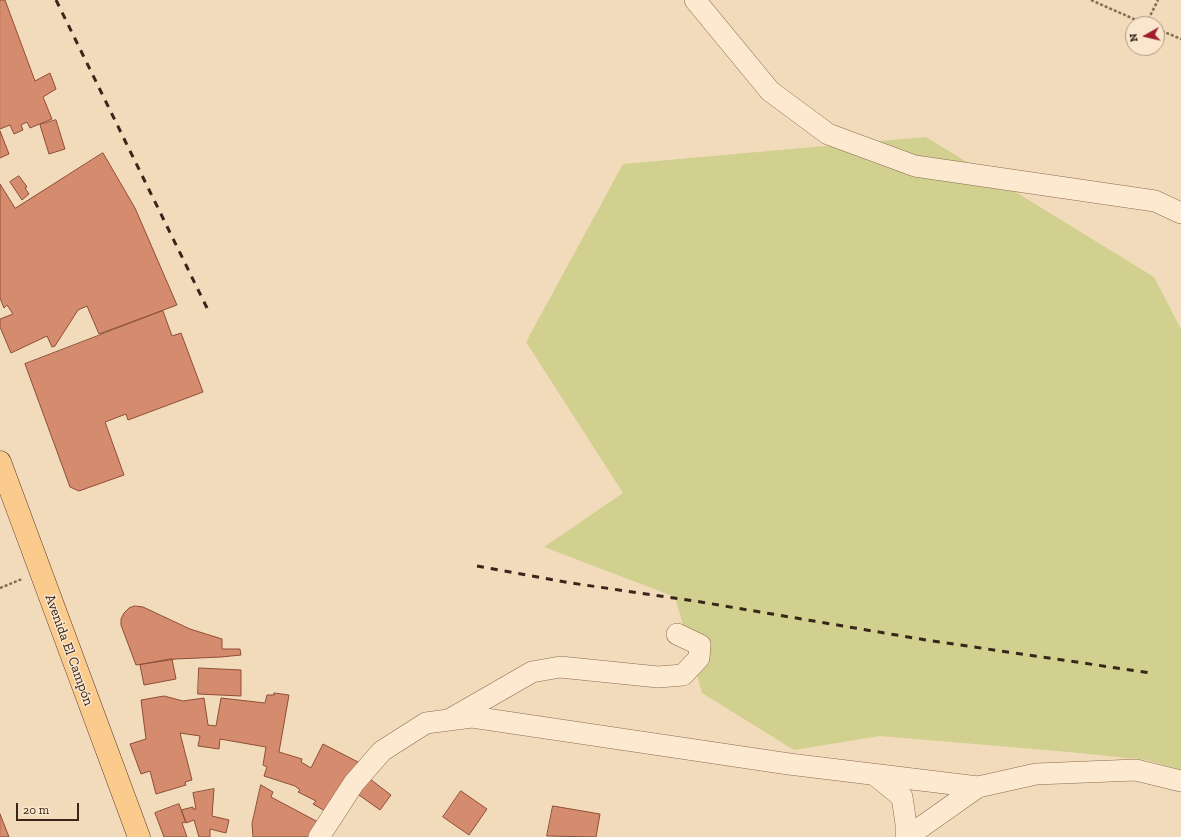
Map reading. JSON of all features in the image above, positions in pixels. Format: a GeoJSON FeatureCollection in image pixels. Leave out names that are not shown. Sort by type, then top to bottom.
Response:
{"type":"FeatureCollection","features":[{"type":"Feature","properties":{"kind":"main road","name":"Avenida El Campón"},"geometry":{"type":"LineString","coordinates":[[0,462],[139,837]]}},
{"type":"Feature","properties":{"kind":"street"},"geometry":{"type":"LineString","coordinates":[[695,0],[770,91],[828,134],[915,166],[1156,201],[1181,213]]}},
{"type":"Feature","properties":{"kind":"street"},"geometry":{"type":"LineString","coordinates":[[446,721],[532,672],[560,667],[658,677],[683,675],[700,658],[700,645],[677,634]]}},
{"type":"Feature","properties":{"kind":"street"},"geometry":{"type":"LineString","coordinates":[[318,837],[354,783],[382,751],[426,723],[472,717],[789,764],[978,787],[1036,774],[1136,770],[1181,781]]}},
{"type":"Feature","properties":{"kind":"street"},"geometry":{"type":"LineString","coordinates":[[875,775],[902,797],[906,824],[906,837]]}},
{"type":"Feature","properties":{"kind":"street"},"geometry":{"type":"LineString","coordinates":[[906,837],[978,787]]}},
{"type":"Feature","properties":{"kind":"path"},"geometry":{"type":"LineString","coordinates":[[1091,0],[1127,16]]}},
{"type":"Feature","properties":{"kind":"path"},"geometry":{"type":"LineString","coordinates":[[1149,16],[1158,0]]}},
{"type":"Feature","properties":{"kind":"path"},"geometry":{"type":"LineString","coordinates":[[1165,33],[1181,39]]}},
{"type":"Feature","properties":{"kind":"shaded area"},"geometry":{"type":"Polygon","coordinates":[[[926,137],[1154,277],[1181,329],[1181,770],[1146,760],[880,736],[794,750],[702,693],[675,597],[544,547],[623,493],[526,342],[623,164],[926,137]]]}},
{"type":"Feature","properties":{"kind":"building"},"geometry":{"type":"Polygon","coordinates":[[[0,0],[5,0],[35,81],[50,73],[56,89],[43,97],[52,119],[30,128],[27,122],[21,125],[23,130],[14,134],[10,125],[0,129],[0,0]]]}},
{"type":"Feature","properties":{"kind":"building"},"geometry":{"type":"Polygon","coordinates":[[[56,120],[65,149],[49,154],[40,125],[56,120]]]}},
{"type":"Feature","properties":{"kind":"building"},"geometry":{"type":"Polygon","coordinates":[[[0,131],[9,154],[0,158],[0,131]]]}},
{"type":"Feature","properties":{"kind":"building"},"geometry":{"type":"Polygon","coordinates":[[[103,153],[135,208],[177,305],[99,334],[87,306],[78,310],[55,346],[52,347],[47,336],[11,353],[0,327],[0,319],[13,314],[7,305],[4,308],[0,298],[0,184],[15,208],[103,153]]]}},
{"type":"Feature","properties":{"kind":"building"},"geometry":{"type":"Polygon","coordinates":[[[19,176],[27,187],[25,188],[29,194],[22,200],[10,182],[19,176]]]}},
{"type":"Feature","properties":{"kind":"building"},"geometry":{"type":"Polygon","coordinates":[[[163,311],[172,336],[181,333],[203,392],[128,420],[126,414],[105,422],[124,475],[79,491],[70,487],[25,364],[163,311]]]}},
{"type":"Feature","properties":{"kind":"building"},"geometry":{"type":"Polygon","coordinates":[[[135,606],[143,607],[190,629],[222,639],[222,649],[240,649],[241,655],[176,659],[136,665],[121,625],[121,619],[124,613],[129,608],[135,606]]]}},
{"type":"Feature","properties":{"kind":"building"},"geometry":{"type":"Polygon","coordinates":[[[172,659],[176,679],[144,685],[140,665],[172,659]]]}},
{"type":"Feature","properties":{"kind":"building"},"geometry":{"type":"Polygon","coordinates":[[[199,668],[241,670],[241,696],[198,694],[199,668]]]}},
{"type":"Feature","properties":{"kind":"building"},"geometry":{"type":"Polygon","coordinates":[[[274,693],[289,695],[279,752],[302,759],[301,762],[311,768],[323,744],[358,762],[325,811],[313,804],[316,801],[298,792],[300,790],[295,786],[264,776],[267,767],[263,765],[266,747],[220,739],[219,749],[198,746],[200,736],[180,733],[192,780],[185,782],[186,785],[156,794],[150,771],[141,774],[130,744],[146,739],[141,700],[164,696],[183,701],[204,698],[208,725],[216,726],[221,698],[265,703],[267,695],[274,695],[274,693]]]}},
{"type":"Feature","properties":{"kind":"building"},"geometry":{"type":"Polygon","coordinates":[[[370,779],[391,795],[380,810],[359,795],[370,779]]]}},
{"type":"Feature","properties":{"kind":"building"},"geometry":{"type":"Polygon","coordinates":[[[261,785],[273,792],[271,797],[318,822],[309,837],[253,837],[252,824],[261,785]]]}},
{"type":"Feature","properties":{"kind":"building"},"geometry":{"type":"Polygon","coordinates":[[[214,789],[212,816],[229,820],[226,833],[210,829],[210,837],[199,837],[194,820],[186,823],[181,810],[193,807],[193,809],[196,809],[193,793],[214,789]]]}},
{"type":"Feature","properties":{"kind":"building"},"geometry":{"type":"Polygon","coordinates":[[[461,791],[487,809],[469,835],[443,817],[461,791]]]}},
{"type":"Feature","properties":{"kind":"building"},"geometry":{"type":"Polygon","coordinates":[[[179,804],[186,822],[182,823],[187,837],[164,837],[155,813],[179,804]]]}},
{"type":"Feature","properties":{"kind":"building"},"geometry":{"type":"Polygon","coordinates":[[[553,806],[600,814],[596,837],[547,836],[553,806]]]}},
{"type":"Feature","properties":{"kind":"building"},"geometry":{"type":"Polygon","coordinates":[[[0,814],[9,837],[0,837],[0,814]]]}},
{"type":"Feature","properties":{"kind":"railway"},"geometry":{"type":"LineString","coordinates":[[56,0],[208,310]]}},
{"type":"Feature","properties":{"kind":"railway"},"geometry":{"type":"LineString","coordinates":[[477,566],[571,583],[695,601],[926,640],[1151,673]]}}]}
